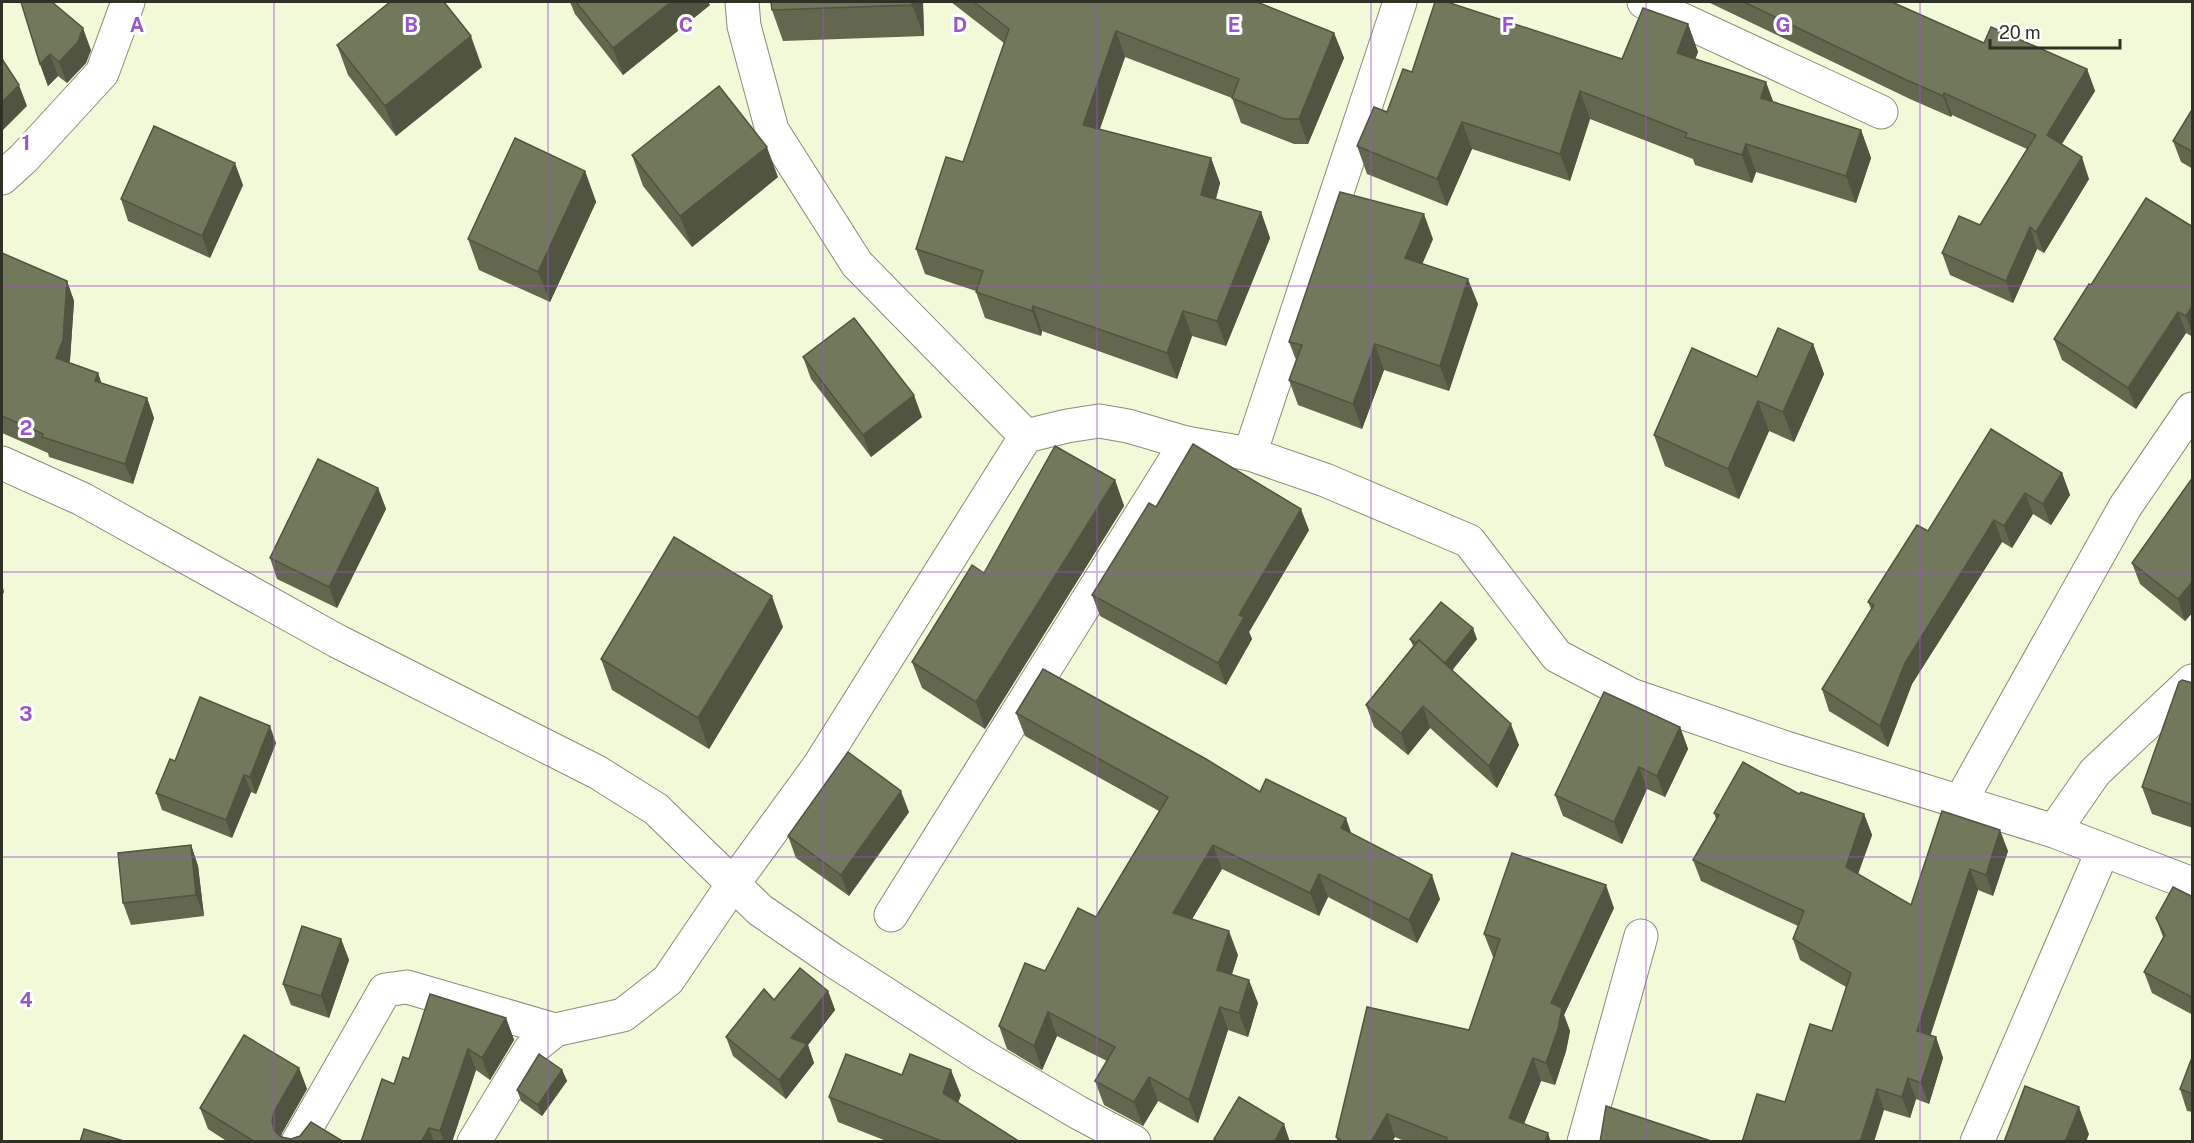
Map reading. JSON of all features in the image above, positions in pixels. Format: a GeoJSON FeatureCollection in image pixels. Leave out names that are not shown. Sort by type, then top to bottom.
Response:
{"type":"FeatureCollection","features":[{"type":"Feature","properties":{"kind":"street"},"geometry":{"type":"LineString","coordinates":[[2,178],[24,158],[102,73],[128,2]]}},
{"type":"Feature","properties":{"kind":"street"},"geometry":{"type":"LineString","coordinates":[[742,2],[744,27],[772,130],[857,264],[1026,436]]}},
{"type":"Feature","properties":{"kind":"street"},"geometry":{"type":"LineString","coordinates":[[1250,454],[1400,2]]}},
{"type":"Feature","properties":{"kind":"street"},"geometry":{"type":"LineString","coordinates":[[1644,2],[1881,111]]}},
{"type":"Feature","properties":{"kind":"street"},"geometry":{"type":"LineString","coordinates":[[1960,802],[2125,507],[2193,409]]}},
{"type":"Feature","properties":{"kind":"street"},"geometry":{"type":"LineString","coordinates":[[474,1142],[530,1050],[555,1030],[623,1016],[668,980],[819,766],[1026,436],[1099,421],[1128,426],[1186,443],[1250,454],[1325,480],[1469,541],[1557,656],[1631,695],[1786,748],[2054,831],[2193,884]]}},
{"type":"Feature","properties":{"kind":"street"},"geometry":{"type":"LineString","coordinates":[[891,915],[1186,443]]}},
{"type":"Feature","properties":{"kind":"street"},"geometry":{"type":"LineString","coordinates":[[2,463],[82,499],[337,641],[597,772],[656,810],[760,910],[863,980],[991,1062],[1134,1142]]}},
{"type":"Feature","properties":{"kind":"street"},"geometry":{"type":"LineString","coordinates":[[2054,831],[2095,772],[2193,681]]}},
{"type":"Feature","properties":{"kind":"street"},"geometry":{"type":"LineString","coordinates":[[1977,1142],[2103,849]]}},
{"type":"Feature","properties":{"kind":"street"},"geometry":{"type":"LineString","coordinates":[[1584,1142],[1641,936]]}},
{"type":"Feature","properties":{"kind":"street"},"geometry":{"type":"LineString","coordinates":[[298,1142],[385,990],[407,987],[555,1030]]}},
{"type":"Feature","properties":{"kind":"building"},"geometry":{"type":"Polygon","coordinates":[[[21,2],[52,2],[83,28],[78,42],[59,62],[50,54],[40,64],[21,2]]]}},
{"type":"Feature","properties":{"kind":"building"},"geometry":{"type":"Polygon","coordinates":[[[390,2],[444,2],[471,36],[385,106],[337,45],[390,2]]]}},
{"type":"Feature","properties":{"kind":"building"},"geometry":{"type":"Polygon","coordinates":[[[576,2],[671,2],[613,48],[576,2]]]}},
{"type":"Feature","properties":{"kind":"building"},"geometry":{"type":"Polygon","coordinates":[[[771,2],[912,2],[912,5],[772,10],[771,2]]]}},
{"type":"Feature","properties":{"kind":"building"},"geometry":{"type":"Polygon","coordinates":[[[974,2],[1257,2],[1334,33],[1299,119],[1285,119],[1232,98],[1239,79],[1116,31],[1083,125],[1211,158],[1201,195],[1261,212],[1217,321],[1183,311],[1167,353],[1033,306],[1032,311],[976,292],[983,271],[916,249],[946,157],[963,162],[1009,29],[974,2]]]}},
{"type":"Feature","properties":{"kind":"building"},"geometry":{"type":"Polygon","coordinates":[[[1435,2],[1447,2],[1622,59],[1643,8],[1688,24],[1677,53],[1766,82],[1761,98],[1861,130],[1846,176],[1746,144],[1742,155],[1685,137],[1687,133],[1580,91],[1560,154],[1462,122],[1437,179],[1357,146],[1374,107],[1387,112],[1403,69],[1412,72],[1435,2]]]}},
{"type":"Feature","properties":{"kind":"building"},"geometry":{"type":"Polygon","coordinates":[[[1744,2],[1892,2],[1984,43],[1991,27],[2087,69],[2047,135],[2082,157],[2036,232],[2030,227],[2006,281],[1942,253],[1959,216],[1980,225],[2036,135],[1944,93],[1943,96],[1902,78],[1744,2]]]}},
{"type":"Feature","properties":{"kind":"building"},"geometry":{"type":"Polygon","coordinates":[[[2,59],[19,85],[2,102],[2,59]]]}},
{"type":"Feature","properties":{"kind":"building"},"geometry":{"type":"Polygon","coordinates":[[[719,86],[767,147],[680,216],[632,155],[719,86]]]}},
{"type":"Feature","properties":{"kind":"building"},"geometry":{"type":"Polygon","coordinates":[[[2193,108],[2193,152],[2173,141],[2193,108]]]}},
{"type":"Feature","properties":{"kind":"building"},"geometry":{"type":"Polygon","coordinates":[[[154,126],[235,163],[202,236],[121,199],[154,126]]]}},
{"type":"Feature","properties":{"kind":"building"},"geometry":{"type":"Polygon","coordinates":[[[515,138],[585,171],[538,272],[468,239],[515,138]]]}},
{"type":"Feature","properties":{"kind":"building"},"geometry":{"type":"Polygon","coordinates":[[[1340,192],[1424,214],[1405,258],[1468,279],[1440,366],[1375,344],[1353,404],[1289,380],[1302,345],[1289,342],[1340,192]]]}},
{"type":"Feature","properties":{"kind":"building"},"geometry":{"type":"Polygon","coordinates":[[[2146,198],[2193,227],[2193,305],[2186,316],[2178,312],[2128,388],[2054,339],[2146,198]]]}},
{"type":"Feature","properties":{"kind":"building"},"geometry":{"type":"Polygon","coordinates":[[[2,253],[67,281],[63,340],[56,358],[98,373],[95,381],[147,398],[125,464],[42,437],[43,434],[2,416],[2,253]]]}},
{"type":"Feature","properties":{"kind":"building"},"geometry":{"type":"Polygon","coordinates":[[[854,318],[914,395],[863,435],[803,357],[854,318]]]}},
{"type":"Feature","properties":{"kind":"building"},"geometry":{"type":"Polygon","coordinates":[[[1778,328],[1813,344],[1783,412],[1758,401],[1728,469],[1654,435],[1692,348],[1757,377],[1778,328]]]}},
{"type":"Feature","properties":{"kind":"building"},"geometry":{"type":"Polygon","coordinates":[[[1991,429],[2062,473],[2043,504],[2025,493],[2004,526],[1994,520],[1905,663],[1880,726],[1822,689],[1874,605],[1868,602],[1917,525],[1928,531],[1991,429]]]}},
{"type":"Feature","properties":{"kind":"building"},"geometry":{"type":"Polygon","coordinates":[[[1193,444],[1301,509],[1239,615],[1244,617],[1218,663],[1092,595],[1149,503],[1156,507],[1193,444]]]}},
{"type":"Feature","properties":{"kind":"building"},"geometry":{"type":"Polygon","coordinates":[[[1055,446],[1115,480],[976,702],[912,662],[972,565],[984,573],[1055,446]]]}},
{"type":"Feature","properties":{"kind":"building"},"geometry":{"type":"Polygon","coordinates":[[[318,459],[378,488],[329,587],[270,558],[318,459]]]}},
{"type":"Feature","properties":{"kind":"building"},"geometry":{"type":"Polygon","coordinates":[[[2193,477],[2193,581],[2178,599],[2132,563],[2193,477]]]}},
{"type":"Feature","properties":{"kind":"building"},"geometry":{"type":"Polygon","coordinates":[[[674,537],[772,596],[698,718],[601,659],[674,537]]]}},
{"type":"Feature","properties":{"kind":"building"},"geometry":{"type":"Polygon","coordinates":[[[1441,602],[1473,628],[1445,663],[1419,640],[1416,643],[1410,639],[1441,602]]]}},
{"type":"Feature","properties":{"kind":"building"},"geometry":{"type":"Polygon","coordinates":[[[1419,640],[1511,724],[1489,766],[1423,706],[1401,733],[1366,705],[1419,640]]]}},
{"type":"Feature","properties":{"kind":"building"},"geometry":{"type":"Polygon","coordinates":[[[1043,669],[1206,759],[1260,792],[1266,779],[1346,818],[1341,828],[1432,875],[1409,920],[1319,874],[1310,893],[1213,845],[1173,913],[1229,931],[1217,970],[1249,980],[1239,1013],[1220,1007],[1189,1100],[1149,1077],[1134,1102],[1095,1081],[1115,1047],[1048,1012],[1034,1046],[999,1026],[1025,963],[1045,971],[1078,908],[1096,917],[1168,797],[1016,713],[1043,669]]]}},
{"type":"Feature","properties":{"kind":"building"},"geometry":{"type":"Polygon","coordinates":[[[2182,680],[2193,683],[2193,805],[2142,787],[2179,682],[2182,680]]]}},
{"type":"Feature","properties":{"kind":"building"},"geometry":{"type":"Polygon","coordinates":[[[1604,692],[1680,727],[1657,776],[1639,767],[1614,822],[1555,795],[1604,692]]]}},
{"type":"Feature","properties":{"kind":"building"},"geometry":{"type":"Polygon","coordinates":[[[200,697],[270,726],[250,777],[244,775],[226,820],[156,793],[170,759],[175,761],[200,697]]]}},
{"type":"Feature","properties":{"kind":"building"},"geometry":{"type":"Polygon","coordinates":[[[848,752],[901,791],[841,875],[788,836],[848,752]]]}},
{"type":"Feature","properties":{"kind":"building"},"geometry":{"type":"Polygon","coordinates":[[[1743,762],[1799,794],[1801,792],[1864,814],[1846,867],[1911,905],[1942,811],[2000,830],[1986,875],[1970,869],[1917,1031],[1936,1037],[1921,1083],[1908,1078],[1902,1097],[1877,1089],[1860,1142],[1742,1142],[1757,1094],[1785,1102],[1810,1024],[1832,1031],[1851,973],[1793,939],[1804,911],[1693,860],[1719,815],[1714,813],[1743,762]]]}},
{"type":"Feature","properties":{"kind":"building"},"geometry":{"type":"Polygon","coordinates":[[[191,845],[196,895],[123,903],[118,853],[191,845]]]}},
{"type":"Feature","properties":{"kind":"building"},"geometry":{"type":"Polygon","coordinates":[[[1512,853],[1606,885],[1551,1003],[1562,1008],[1558,1029],[1546,1063],[1533,1058],[1509,1118],[1548,1133],[1545,1142],[1445,1142],[1447,1138],[1387,1114],[1371,1142],[1344,1142],[1336,1137],[1367,1007],[1469,1030],[1500,939],[1484,934],[1512,853]]]}},
{"type":"Feature","properties":{"kind":"building"},"geometry":{"type":"Polygon","coordinates":[[[2173,887],[2193,897],[2193,998],[2144,972],[2165,935],[2156,918],[2173,887]]]}},
{"type":"Feature","properties":{"kind":"building"},"geometry":{"type":"Polygon","coordinates":[[[302,926],[341,939],[321,996],[283,984],[302,926]]]}},
{"type":"Feature","properties":{"kind":"building"},"geometry":{"type":"Polygon","coordinates":[[[800,968],[828,991],[791,1038],[807,1044],[779,1080],[726,1037],[764,989],[774,1000],[800,968]]]}},
{"type":"Feature","properties":{"kind":"building"},"geometry":{"type":"Polygon","coordinates":[[[430,994],[506,1018],[482,1058],[468,1049],[440,1131],[429,1128],[421,1142],[361,1142],[382,1079],[394,1084],[403,1057],[409,1059],[430,994]]]}},
{"type":"Feature","properties":{"kind":"building"},"geometry":{"type":"Polygon","coordinates":[[[244,1035],[299,1068],[274,1112],[272,1121],[274,1130],[281,1137],[291,1139],[300,1136],[311,1122],[344,1142],[255,1142],[200,1108],[244,1035]]]}},
{"type":"Feature","properties":{"kind":"building"},"geometry":{"type":"Polygon","coordinates":[[[539,1054],[562,1070],[538,1105],[517,1090],[539,1054]]]}},
{"type":"Feature","properties":{"kind":"building"},"geometry":{"type":"Polygon","coordinates":[[[846,1054],[902,1075],[910,1054],[951,1070],[943,1093],[1020,1142],[944,1142],[829,1097],[846,1054]]]}},
{"type":"Feature","properties":{"kind":"building"},"geometry":{"type":"Polygon","coordinates":[[[2193,1055],[2193,1094],[2180,1089],[2193,1055]]]}},
{"type":"Feature","properties":{"kind":"building"},"geometry":{"type":"Polygon","coordinates":[[[2025,1086],[2079,1107],[2065,1142],[2004,1142],[2025,1086]]]}},
{"type":"Feature","properties":{"kind":"building"},"geometry":{"type":"Polygon","coordinates":[[[1239,1097],[1284,1124],[1274,1142],[1218,1142],[1214,1139],[1239,1097]]]}},
{"type":"Feature","properties":{"kind":"building"},"geometry":{"type":"Polygon","coordinates":[[[1606,1106],[1714,1142],[1600,1142],[1606,1106]]]}},
{"type":"Feature","properties":{"kind":"building"},"geometry":{"type":"Polygon","coordinates":[[[84,1129],[127,1142],[80,1142],[84,1129]]]}}]}
